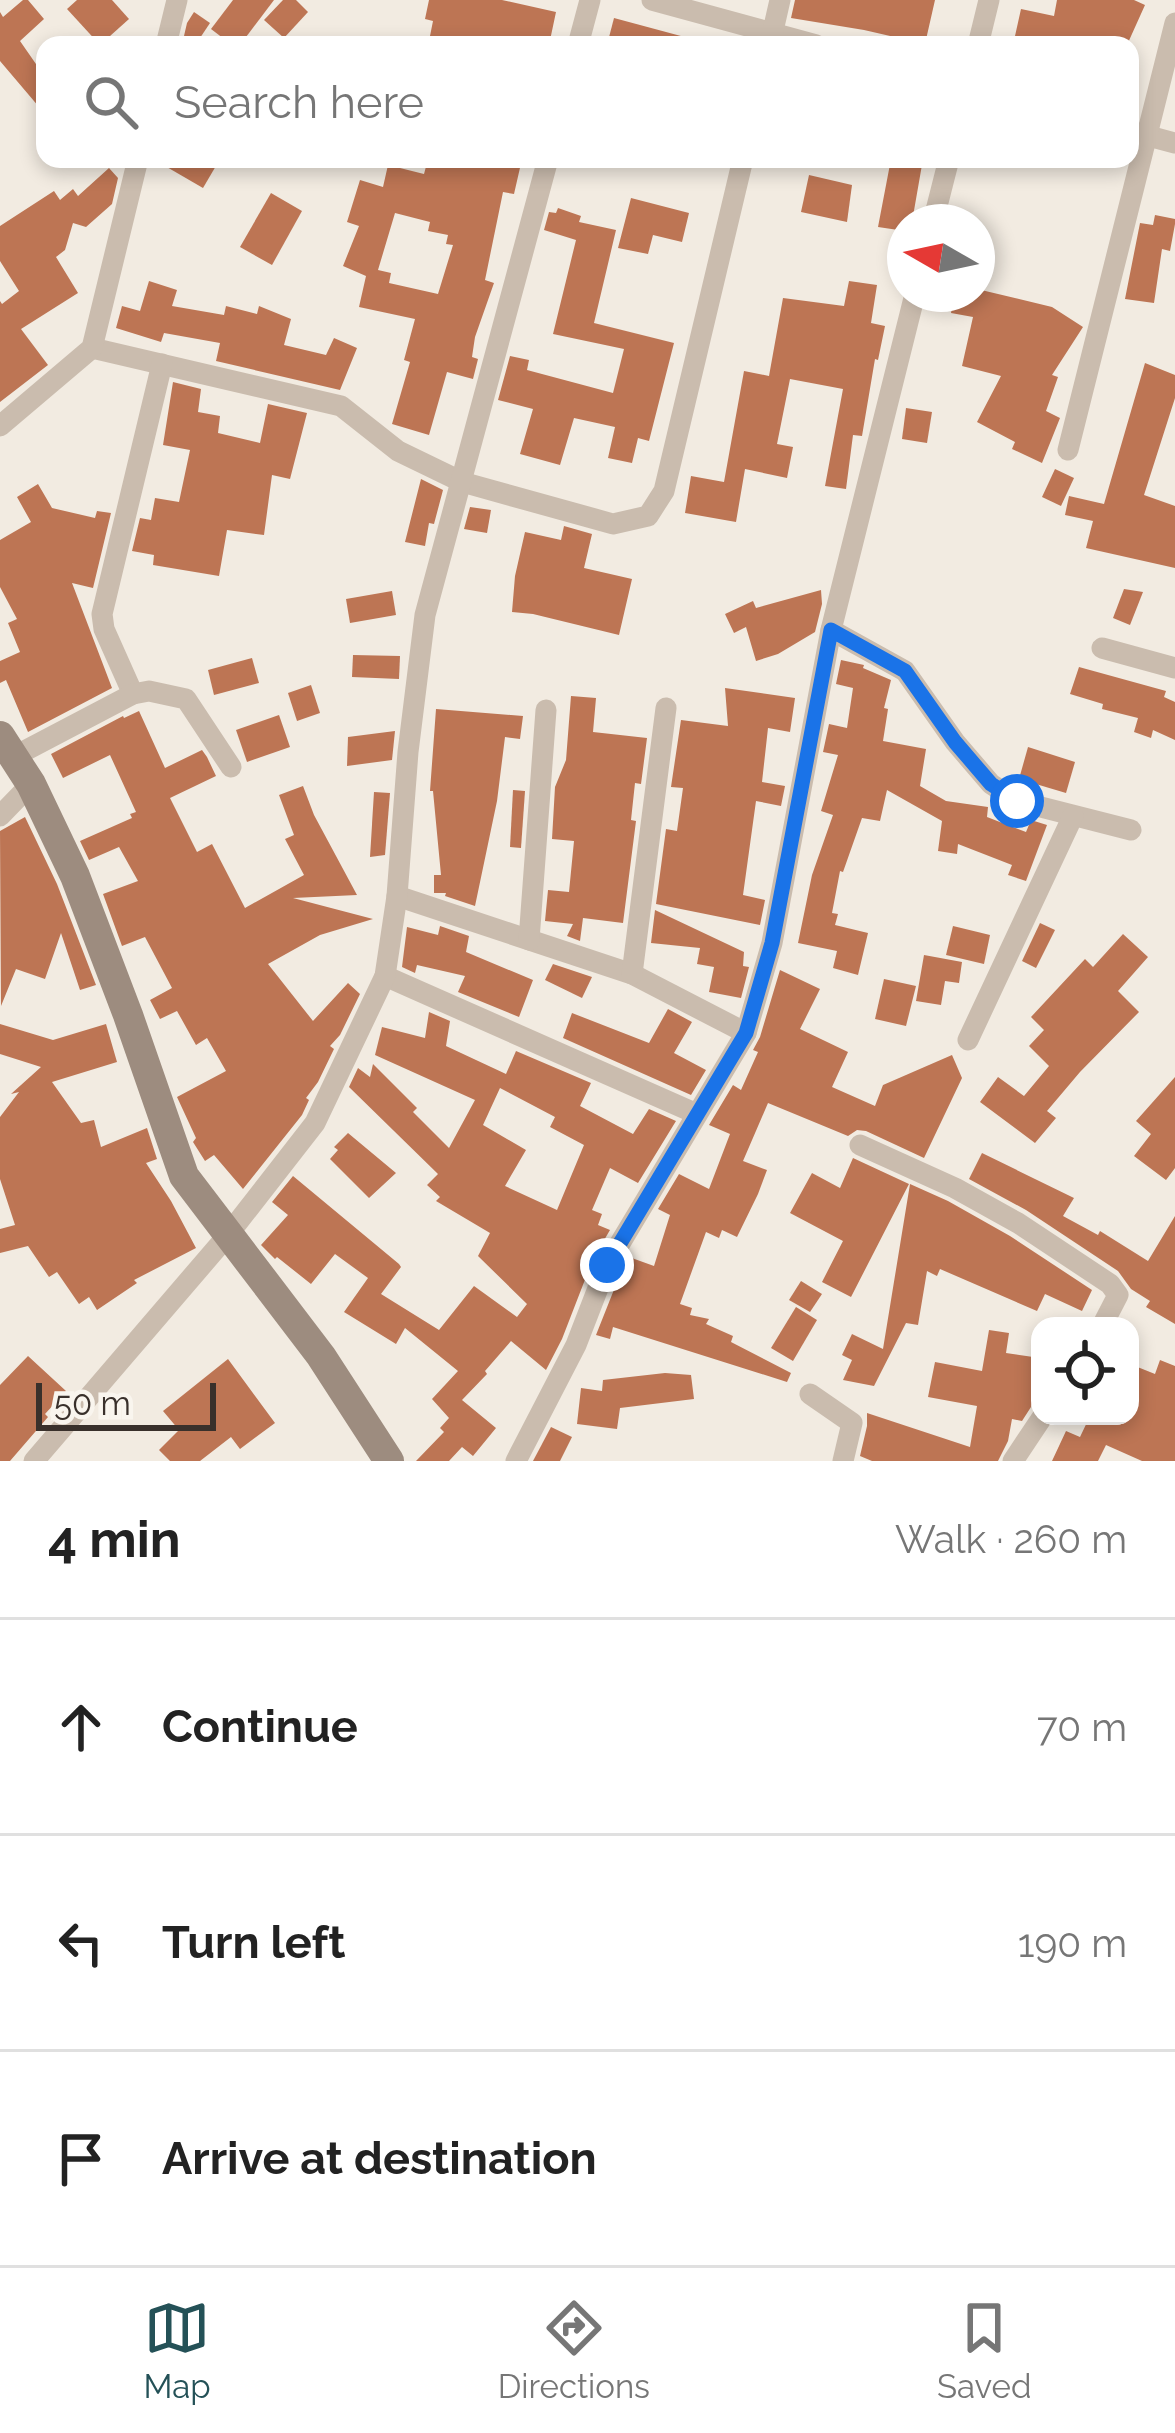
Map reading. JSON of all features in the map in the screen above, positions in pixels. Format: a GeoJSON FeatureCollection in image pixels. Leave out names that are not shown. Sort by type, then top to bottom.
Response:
{"type":"FeatureCollection","features":[{"type":"Feature","properties":{"kind":"street"},"geometry":{"type":"LineString","coordinates":[[168,36],[177,0]]}},
{"type":"Feature","properties":{"kind":"street"},"geometry":{"type":"LineString","coordinates":[[580,36],[590,0]]}},
{"type":"Feature","properties":{"kind":"street"},"geometry":{"type":"LineString","coordinates":[[652,0],[762,36]]}},
{"type":"Feature","properties":{"kind":"street"},"geometry":{"type":"LineString","coordinates":[[772,36],[780,0]]}},
{"type":"Feature","properties":{"kind":"street"},"geometry":{"type":"LineString","coordinates":[[979,36],[989,0]]}},
{"type":"Feature","properties":{"kind":"street"},"geometry":{"type":"LineString","coordinates":[[1139,130],[1175,23]]}},
{"type":"Feature","properties":{"kind":"street"},"geometry":{"type":"LineString","coordinates":[[1139,133],[1175,143]]}},
{"type":"Feature","properties":{"kind":"street"},"geometry":{"type":"LineString","coordinates":[[0,426],[92,348],[136,168]]}},
{"type":"Feature","properties":{"kind":"street"},"geometry":{"type":"LineString","coordinates":[[34,1461],[227,1235],[315,1123],[385,976],[398,896],[408,752],[425,615],[546,168]]}},
{"type":"Feature","properties":{"kind":"street"},"geometry":{"type":"LineString","coordinates":[[92,348],[341,406],[398,451],[462,482],[613,524],[648,516],[664,491],[740,168]]}},
{"type":"Feature","properties":{"kind":"street"},"geometry":{"type":"LineString","coordinates":[[938,204],[947,168]]}},
{"type":"Feature","properties":{"kind":"street"},"geometry":{"type":"LineString","coordinates":[[1069,450],[1130,168]]}},
{"type":"Feature","properties":{"kind":"street"},"geometry":{"type":"LineString","coordinates":[[516,1461],[576,1346],[607,1265],[746,1033],[772,943],[831,630],[910,312]]}},
{"type":"Feature","properties":{"kind":"street"},"geometry":{"type":"LineString","coordinates":[[133,694],[102,614],[162,364]]}},
{"type":"Feature","properties":{"kind":"street"},"geometry":{"type":"LineString","coordinates":[[831,630],[905,671],[991,784],[1017,801],[1131,830]]}},
{"type":"Feature","properties":{"kind":"street"},"geometry":{"type":"LineString","coordinates":[[1102,648],[1175,668]]}},
{"type":"Feature","properties":{"kind":"street"},"geometry":{"type":"LineString","coordinates":[[231,767],[185,699],[148,691],[7,747],[31,784],[75,875],[184,1176],[321,1356],[388,1461]]}},
{"type":"Feature","properties":{"kind":"street"},"geometry":{"type":"LineString","coordinates":[[632,974],[666,707]]}},
{"type":"Feature","properties":{"kind":"street"},"geometry":{"type":"LineString","coordinates":[[529,940],[546,710]]}},
{"type":"Feature","properties":{"kind":"street"},"geometry":{"type":"LineString","coordinates":[[0,816],[31,784]]}},
{"type":"Feature","properties":{"kind":"street"},"geometry":{"type":"LineString","coordinates":[[968,1040],[1073,816]]}},
{"type":"Feature","properties":{"kind":"street"},"geometry":{"type":"LineString","coordinates":[[398,896],[632,974],[746,1033]]}},
{"type":"Feature","properties":{"kind":"street"},"geometry":{"type":"LineString","coordinates":[[385,976],[697,1114]]}},
{"type":"Feature","properties":{"kind":"street"},"geometry":{"type":"LineString","coordinates":[[860,1145],[976,1199],[1110,1284],[1118,1294],[1106,1317]]}},
{"type":"Feature","properties":{"kind":"street"},"geometry":{"type":"LineString","coordinates":[[810,1394],[852,1423],[844,1461]]}},
{"type":"Feature","properties":{"kind":"street"},"geometry":{"type":"LineString","coordinates":[[1013,1461],[1037,1425]]}},
{"type":"Feature","properties":{"kind":"building"},"geometry":{"type":"Polygon","coordinates":[[[28,0],[44,19],[20,41],[36,64],[36,103],[0,61],[0,12],[3,17],[28,0]]]}},
{"type":"Feature","properties":{"kind":"building"},"geometry":{"type":"Polygon","coordinates":[[[77,0],[112,0],[129,19],[110,36],[92,36],[67,9],[77,0]]]}},
{"type":"Feature","properties":{"kind":"building"},"geometry":{"type":"Polygon","coordinates":[[[233,0],[274,0],[247,36],[220,36],[211,29],[233,0]]]}},
{"type":"Feature","properties":{"kind":"building"},"geometry":{"type":"Polygon","coordinates":[[[283,0],[296,0],[308,12],[286,36],[264,20],[283,0]]]}},
{"type":"Feature","properties":{"kind":"building"},"geometry":{"type":"Polygon","coordinates":[[[429,0],[502,0],[556,12],[551,36],[430,36],[433,21],[425,19],[429,0]]]}},
{"type":"Feature","properties":{"kind":"building"},"geometry":{"type":"Polygon","coordinates":[[[795,0],[935,0],[927,36],[890,36],[791,18],[795,0]]]}},
{"type":"Feature","properties":{"kind":"building"},"geometry":{"type":"Polygon","coordinates":[[[1057,0],[1134,0],[1145,5],[1131,36],[1015,36],[1021,9],[1054,16],[1057,0]]]}},
{"type":"Feature","properties":{"kind":"building"},"geometry":{"type":"Polygon","coordinates":[[[194,12],[210,23],[201,36],[184,36],[194,12]]]}},
{"type":"Feature","properties":{"kind":"building"},"geometry":{"type":"Polygon","coordinates":[[[614,18],[681,36],[609,36],[614,18]]]}},
{"type":"Feature","properties":{"kind":"building"},"geometry":{"type":"Polygon","coordinates":[[[109,168],[118,178],[112,204],[86,227],[73,223],[65,250],[56,257],[78,293],[21,329],[48,365],[0,402],[0,301],[19,291],[0,261],[0,226],[54,191],[60,200],[73,189],[78,196],[109,168]]]}},
{"type":"Feature","properties":{"kind":"building"},"geometry":{"type":"Polygon","coordinates":[[[169,168],[215,168],[203,188],[169,168]]]}},
{"type":"Feature","properties":{"kind":"building"},"geometry":{"type":"Polygon","coordinates":[[[387,168],[424,174],[426,168],[520,168],[514,194],[503,192],[485,280],[494,283],[475,337],[472,357],[478,359],[473,379],[447,372],[429,435],[392,424],[410,362],[404,360],[415,319],[359,307],[366,276],[343,266],[359,226],[347,222],[360,180],[383,187],[387,168]],[[395,213],[378,270],[391,273],[389,283],[438,294],[453,245],[446,244],[448,235],[428,231],[430,222],[395,213]]]}},
{"type":"Feature","properties":{"kind":"building"},"geometry":{"type":"Polygon","coordinates":[[[889,168],[921,168],[915,204],[887,204],[887,228],[878,227],[889,168]]]}},
{"type":"Feature","properties":{"kind":"building"},"geometry":{"type":"Polygon","coordinates":[[[809,175],[852,185],[847,222],[801,212],[809,175]]]}},
{"type":"Feature","properties":{"kind":"building"},"geometry":{"type":"Polygon","coordinates":[[[271,193],[302,211],[272,265],[240,247],[271,193]]]}},
{"type":"Feature","properties":{"kind":"building"},"geometry":{"type":"Polygon","coordinates":[[[631,198],[689,213],[682,242],[653,235],[648,254],[618,248],[631,198]]]}},
{"type":"Feature","properties":{"kind":"building"},"geometry":{"type":"Polygon","coordinates":[[[558,208],[581,216],[579,222],[616,230],[594,323],[674,343],[649,441],[638,438],[632,463],[608,458],[615,427],[574,418],[560,465],[520,454],[533,409],[498,400],[510,356],[529,360],[527,370],[613,393],[624,349],[553,334],[576,240],[544,230],[549,212],[556,213],[558,208]]]}},
{"type":"Feature","properties":{"kind":"building"},"geometry":{"type":"Polygon","coordinates":[[[1155,215],[1175,219],[1175,224],[1170,251],[1162,249],[1154,303],[1125,299],[1140,223],[1153,225],[1155,215]]]}},
{"type":"Feature","properties":{"kind":"building"},"geometry":{"type":"Polygon","coordinates":[[[149,281],[177,290],[172,306],[224,315],[226,306],[257,314],[259,306],[291,319],[284,345],[326,355],[334,338],[357,348],[340,390],[216,361],[220,343],[164,333],[161,342],[116,328],[122,306],[140,311],[149,281]]]}},
{"type":"Feature","properties":{"kind":"building"},"geometry":{"type":"Polygon","coordinates":[[[849,281],[877,285],[871,323],[885,326],[862,436],[853,435],[846,489],[825,486],[843,389],[790,379],[777,444],[793,447],[787,478],[745,469],[736,522],[685,513],[691,476],[724,482],[744,371],[769,376],[783,298],[844,306],[849,281]]]}},
{"type":"Feature","properties":{"kind":"building"},"geometry":{"type":"Polygon","coordinates":[[[995,293],[1052,307],[1083,327],[1052,375],[1058,377],[1046,411],[1060,418],[1042,463],[1012,449],[1015,442],[977,422],[1001,376],[962,366],[973,317],[951,313],[995,312],[995,293]]]}},
{"type":"Feature","properties":{"kind":"building"},"geometry":{"type":"Polygon","coordinates":[[[1145,363],[1175,375],[1175,398],[1144,495],[1175,506],[1175,568],[1086,548],[1093,521],[1065,515],[1069,496],[1104,504],[1145,363]]]}},
{"type":"Feature","properties":{"kind":"building"},"geometry":{"type":"Polygon","coordinates":[[[173,382],[201,389],[198,412],[220,416],[218,433],[260,443],[268,404],[307,413],[290,479],[272,475],[264,535],[227,530],[219,576],[153,565],[154,555],[132,551],[140,518],[151,520],[155,498],[179,502],[190,450],[163,445],[173,382]]]}},
{"type":"Feature","properties":{"kind":"building"},"geometry":{"type":"Polygon","coordinates":[[[906,408],[932,412],[927,443],[902,439],[906,408]]]}},
{"type":"Feature","properties":{"kind":"building"},"geometry":{"type":"Polygon","coordinates":[[[1055,469],[1074,478],[1061,506],[1042,497],[1055,469]]]}},
{"type":"Feature","properties":{"kind":"building"},"geometry":{"type":"Polygon","coordinates":[[[421,479],[443,490],[425,546],[405,542],[421,479]]]}},
{"type":"Feature","properties":{"kind":"building"},"geometry":{"type":"Polygon","coordinates":[[[38,484],[52,508],[95,518],[97,511],[111,513],[93,588],[72,583],[112,688],[28,732],[6,680],[0,683],[0,661],[20,652],[8,623],[17,619],[0,587],[0,540],[31,522],[17,497],[38,484]]]}},
{"type":"Feature","properties":{"kind":"building"},"geometry":{"type":"Polygon","coordinates":[[[470,507],[491,510],[487,533],[464,529],[470,507]]]}},
{"type":"Feature","properties":{"kind":"building"},"geometry":{"type":"Polygon","coordinates":[[[564,526],[592,534],[584,568],[632,579],[619,635],[512,612],[525,532],[561,540],[564,526]]]}},
{"type":"Feature","properties":{"kind":"building"},"geometry":{"type":"Polygon","coordinates":[[[1124,589],[1143,592],[1130,625],[1113,618],[1124,589]]]}},
{"type":"Feature","properties":{"kind":"building"},"geometry":{"type":"Polygon","coordinates":[[[821,590],[815,632],[756,661],[746,627],[734,633],[725,614],[753,601],[756,608],[821,590]]]}},
{"type":"Feature","properties":{"kind":"building"},"geometry":{"type":"Polygon","coordinates":[[[392,591],[396,615],[350,623],[346,599],[392,591]]]}},
{"type":"Feature","properties":{"kind":"building"},"geometry":{"type":"Polygon","coordinates":[[[353,655],[400,656],[399,679],[352,677],[353,655]]]}},
{"type":"Feature","properties":{"kind":"building"},"geometry":{"type":"Polygon","coordinates":[[[252,658],[259,683],[214,695],[208,670],[252,658]]]}},
{"type":"Feature","properties":{"kind":"building"},"geometry":{"type":"Polygon","coordinates":[[[841,660],[864,665],[891,680],[883,741],[926,749],[920,786],[946,801],[988,807],[987,817],[1026,832],[1031,820],[1047,825],[1026,881],[1008,875],[1012,865],[958,844],[957,854],[938,851],[942,821],[887,790],[880,821],[862,818],[840,871],[832,913],[838,914],[835,925],[868,933],[858,975],[833,968],[837,951],[798,943],[812,875],[833,815],[821,811],[838,755],[823,752],[829,724],[847,728],[853,688],[836,684],[841,660]]]}},
{"type":"Feature","properties":{"kind":"building"},"geometry":{"type":"Polygon","coordinates":[[[1079,667],[1166,691],[1164,697],[1175,702],[1175,740],[1153,730],[1151,738],[1134,732],[1138,718],[1070,694],[1079,667]]]}},
{"type":"Feature","properties":{"kind":"building"},"geometry":{"type":"Polygon","coordinates":[[[311,685],[320,713],[297,721],[288,693],[311,685]]]}},
{"type":"Feature","properties":{"kind":"building"},"geometry":{"type":"Polygon","coordinates":[[[725,688],[795,698],[790,732],[768,728],[762,782],[785,786],[781,806],[756,801],[743,895],[765,900],[760,925],[656,904],[666,829],[677,831],[683,788],[671,787],[681,720],[728,726],[725,688]]]}},
{"type":"Feature","properties":{"kind":"building"},"geometry":{"type":"Polygon","coordinates":[[[571,696],[596,698],[593,732],[647,738],[641,784],[635,783],[631,820],[636,821],[623,923],[583,918],[580,941],[567,936],[573,924],[545,921],[548,890],[569,892],[574,841],[552,839],[555,787],[566,760],[571,696]]]}},
{"type":"Feature","properties":{"kind":"building"},"geometry":{"type":"Polygon","coordinates":[[[436,709],[523,716],[520,739],[505,737],[475,906],[446,893],[434,893],[434,875],[441,875],[430,791],[436,709]]]}},
{"type":"Feature","properties":{"kind":"building"},"geometry":{"type":"Polygon","coordinates":[[[139,711],[165,768],[202,750],[207,757],[216,776],[170,798],[197,852],[212,844],[245,908],[304,875],[285,839],[294,835],[279,795],[303,786],[357,895],[293,898],[373,919],[320,935],[268,964],[313,1021],[348,983],[360,994],[330,1046],[334,1049],[306,1098],[302,1115],[243,1189],[214,1155],[205,1161],[177,1097],[226,1071],[207,1038],[196,1045],[177,1011],[160,1019],[150,1000],[172,988],[145,937],[122,946],[103,894],[138,881],[119,847],[89,860],[80,841],[136,812],[110,755],[63,778],[51,754],[139,711]]]}},
{"type":"Feature","properties":{"kind":"building"},"geometry":{"type":"Polygon","coordinates":[[[279,715],[290,747],[247,762],[236,730],[279,715]]]}},
{"type":"Feature","properties":{"kind":"building"},"geometry":{"type":"Polygon","coordinates":[[[395,731],[392,760],[347,766],[348,737],[395,731]]]}},
{"type":"Feature","properties":{"kind":"building"},"geometry":{"type":"Polygon","coordinates":[[[1028,747],[1075,762],[1066,793],[1019,779],[1028,747]]]}},
{"type":"Feature","properties":{"kind":"building"},"geometry":{"type":"Polygon","coordinates":[[[513,790],[525,791],[521,848],[510,847],[513,790]]]}},
{"type":"Feature","properties":{"kind":"building"},"geometry":{"type":"Polygon","coordinates":[[[374,792],[390,793],[385,855],[370,857],[374,792]]]}},
{"type":"Feature","properties":{"kind":"building"},"geometry":{"type":"Polygon","coordinates":[[[25,817],[96,985],[80,990],[61,933],[45,979],[16,969],[1,1006],[0,831],[25,817]]]}},
{"type":"Feature","properties":{"kind":"building"},"geometry":{"type":"Polygon","coordinates":[[[655,910],[744,952],[743,966],[749,967],[741,998],[709,992],[714,967],[697,964],[700,948],[651,943],[655,910]]]}},
{"type":"Feature","properties":{"kind":"building"},"geometry":{"type":"Polygon","coordinates":[[[1040,923],[1055,930],[1036,968],[1022,961],[1040,923]]]}},
{"type":"Feature","properties":{"kind":"building"},"geometry":{"type":"Polygon","coordinates":[[[440,926],[469,936],[466,952],[533,980],[519,1017],[458,992],[465,976],[417,965],[415,973],[402,967],[407,927],[438,935],[440,926]]]}},
{"type":"Feature","properties":{"kind":"building"},"geometry":{"type":"Polygon","coordinates":[[[953,926],[990,935],[984,964],[946,955],[953,926]]]}},
{"type":"Feature","properties":{"kind":"building"},"geometry":{"type":"Polygon","coordinates":[[[1123,934],[1148,957],[1118,991],[1139,1012],[1047,1111],[1056,1118],[1035,1143],[980,1102],[998,1077],[1024,1096],[1049,1066],[1029,1046],[1044,1030],[1031,1017],[1085,959],[1093,967],[1123,934]]]}},
{"type":"Feature","properties":{"kind":"building"},"geometry":{"type":"Polygon","coordinates":[[[924,955],[962,962],[959,983],[945,981],[941,1005],[916,1001],[924,955]]]}},
{"type":"Feature","properties":{"kind":"building"},"geometry":{"type":"Polygon","coordinates":[[[553,964],[592,977],[582,998],[545,980],[553,964]]]}},
{"type":"Feature","properties":{"kind":"building"},"geometry":{"type":"Polygon","coordinates":[[[780,970],[820,989],[800,1029],[848,1052],[832,1087],[875,1106],[883,1085],[952,1055],[962,1078],[924,1158],[866,1131],[848,1136],[768,1103],[743,1161],[767,1170],[758,1194],[737,1237],[722,1230],[719,1238],[706,1232],[680,1304],[692,1308],[690,1315],[709,1319],[706,1324],[733,1336],[731,1342],[791,1373],[787,1382],[613,1327],[610,1339],[596,1335],[629,1257],[654,1266],[670,1215],[658,1209],[679,1174],[709,1189],[730,1134],[709,1125],[733,1085],[741,1090],[758,1052],[753,1050],[780,970]]]}},
{"type":"Feature","properties":{"kind":"building"},"geometry":{"type":"Polygon","coordinates":[[[884,979],[916,986],[906,1026],[875,1019],[884,979]]]}},
{"type":"Feature","properties":{"kind":"building"},"geometry":{"type":"Polygon","coordinates":[[[668,1009],[692,1022],[674,1053],[706,1070],[691,1095],[563,1038],[572,1013],[649,1043],[668,1009]]]}},
{"type":"Feature","properties":{"kind":"building"},"geometry":{"type":"Polygon","coordinates":[[[429,1012],[450,1021],[446,1046],[506,1074],[516,1051],[591,1083],[580,1106],[633,1134],[649,1109],[676,1121],[638,1183],[610,1168],[592,1210],[602,1214],[598,1225],[610,1230],[546,1370],[511,1341],[462,1400],[496,1428],[473,1456],[462,1447],[449,1461],[416,1461],[444,1432],[440,1428],[449,1418],[432,1399],[458,1371],[405,1328],[396,1344],[344,1312],[368,1278],[335,1254],[311,1284],[261,1245],[288,1215],[272,1202],[293,1176],[399,1264],[381,1294],[439,1330],[474,1286],[517,1317],[527,1304],[478,1256],[490,1233],[436,1201],[440,1197],[427,1185],[438,1174],[349,1087],[358,1068],[370,1077],[373,1064],[449,1148],[475,1100],[375,1055],[382,1027],[425,1038],[429,1012]],[[500,1088],[483,1125],[526,1150],[505,1186],[557,1210],[584,1145],[550,1127],[555,1117],[500,1088]]]}},
{"type":"Feature","properties":{"kind":"building"},"geometry":{"type":"Polygon","coordinates":[[[0,1024],[53,1040],[106,1024],[117,1062],[52,1082],[81,1123],[94,1120],[101,1147],[147,1128],[157,1159],[146,1163],[196,1248],[134,1280],[137,1283],[97,1310],[89,1297],[79,1304],[57,1272],[49,1277],[28,1246],[0,1253],[0,1229],[15,1225],[0,1179],[0,1117],[19,1092],[11,1094],[41,1067],[0,1054],[0,1024]]]}},
{"type":"Feature","properties":{"kind":"building"},"geometry":{"type":"Polygon","coordinates":[[[1175,1077],[1175,1168],[1166,1180],[1134,1156],[1151,1134],[1136,1121],[1175,1077]]]}},
{"type":"Feature","properties":{"kind":"building"},"geometry":{"type":"Polygon","coordinates":[[[348,1133],[396,1173],[369,1198],[330,1159],[348,1133]]]}},
{"type":"Feature","properties":{"kind":"building"},"geometry":{"type":"Polygon","coordinates":[[[982,1153],[1074,1198],[1063,1216],[1098,1235],[1100,1231],[1148,1261],[1175,1216],[1175,1324],[1146,1307],[1150,1301],[1131,1289],[1118,1271],[969,1179],[982,1153]]]}},
{"type":"Feature","properties":{"kind":"building"},"geometry":{"type":"Polygon","coordinates":[[[853,1158],[909,1184],[851,1297],[822,1282],[843,1241],[790,1213],[812,1173],[840,1188],[853,1158]]]}},
{"type":"Feature","properties":{"kind":"building"},"geometry":{"type":"Polygon","coordinates":[[[910,1184],[1010,1236],[1092,1290],[1082,1311],[1045,1294],[1037,1311],[940,1269],[937,1276],[927,1271],[918,1325],[906,1323],[874,1386],[843,1380],[852,1360],[842,1355],[852,1334],[883,1349],[910,1184]]]}},
{"type":"Feature","properties":{"kind":"building"},"geometry":{"type":"Polygon","coordinates":[[[801,1281],[822,1294],[810,1312],[789,1300],[801,1281]]]}},
{"type":"Feature","properties":{"kind":"building"},"geometry":{"type":"Polygon","coordinates":[[[796,1307],[817,1320],[793,1361],[771,1348],[796,1307]]]}},
{"type":"Feature","properties":{"kind":"building"},"geometry":{"type":"Polygon","coordinates":[[[989,1330],[1009,1333],[1006,1353],[1031,1357],[1031,1407],[1022,1421],[1012,1419],[998,1461],[872,1461],[860,1456],[867,1413],[970,1447],[977,1406],[928,1397],[935,1362],[982,1371],[989,1330]]]}},
{"type":"Feature","properties":{"kind":"building"},"geometry":{"type":"Polygon","coordinates":[[[28,1356],[66,1391],[10,1461],[0,1461],[0,1385],[28,1356]]]}},
{"type":"Feature","properties":{"kind":"building"},"geometry":{"type":"Polygon","coordinates":[[[228,1359],[275,1423],[240,1449],[231,1437],[200,1461],[170,1461],[159,1450],[179,1430],[163,1411],[228,1359]]]}},
{"type":"Feature","properties":{"kind":"building"},"geometry":{"type":"Polygon","coordinates":[[[1160,1360],[1175,1366],[1175,1461],[1142,1461],[1106,1445],[1098,1461],[1052,1461],[1066,1431],[1080,1437],[1086,1425],[1139,1425],[1139,1368],[1155,1374],[1160,1360]]]}},
{"type":"Feature","properties":{"kind":"building"},"geometry":{"type":"Polygon","coordinates":[[[691,1375],[694,1399],[620,1408],[617,1429],[577,1424],[581,1388],[602,1391],[603,1380],[691,1375]]]}},
{"type":"Feature","properties":{"kind":"building"},"geometry":{"type":"Polygon","coordinates":[[[551,1427],[572,1437],[560,1461],[533,1461],[551,1427]]]}},
{"type":"Feature","properties":{"kind":"route"},"geometry":{"type":"LineString","coordinates":[[607,1265],[746,1033],[772,943],[831,630],[905,671],[991,784],[1017,801]]}}]}
